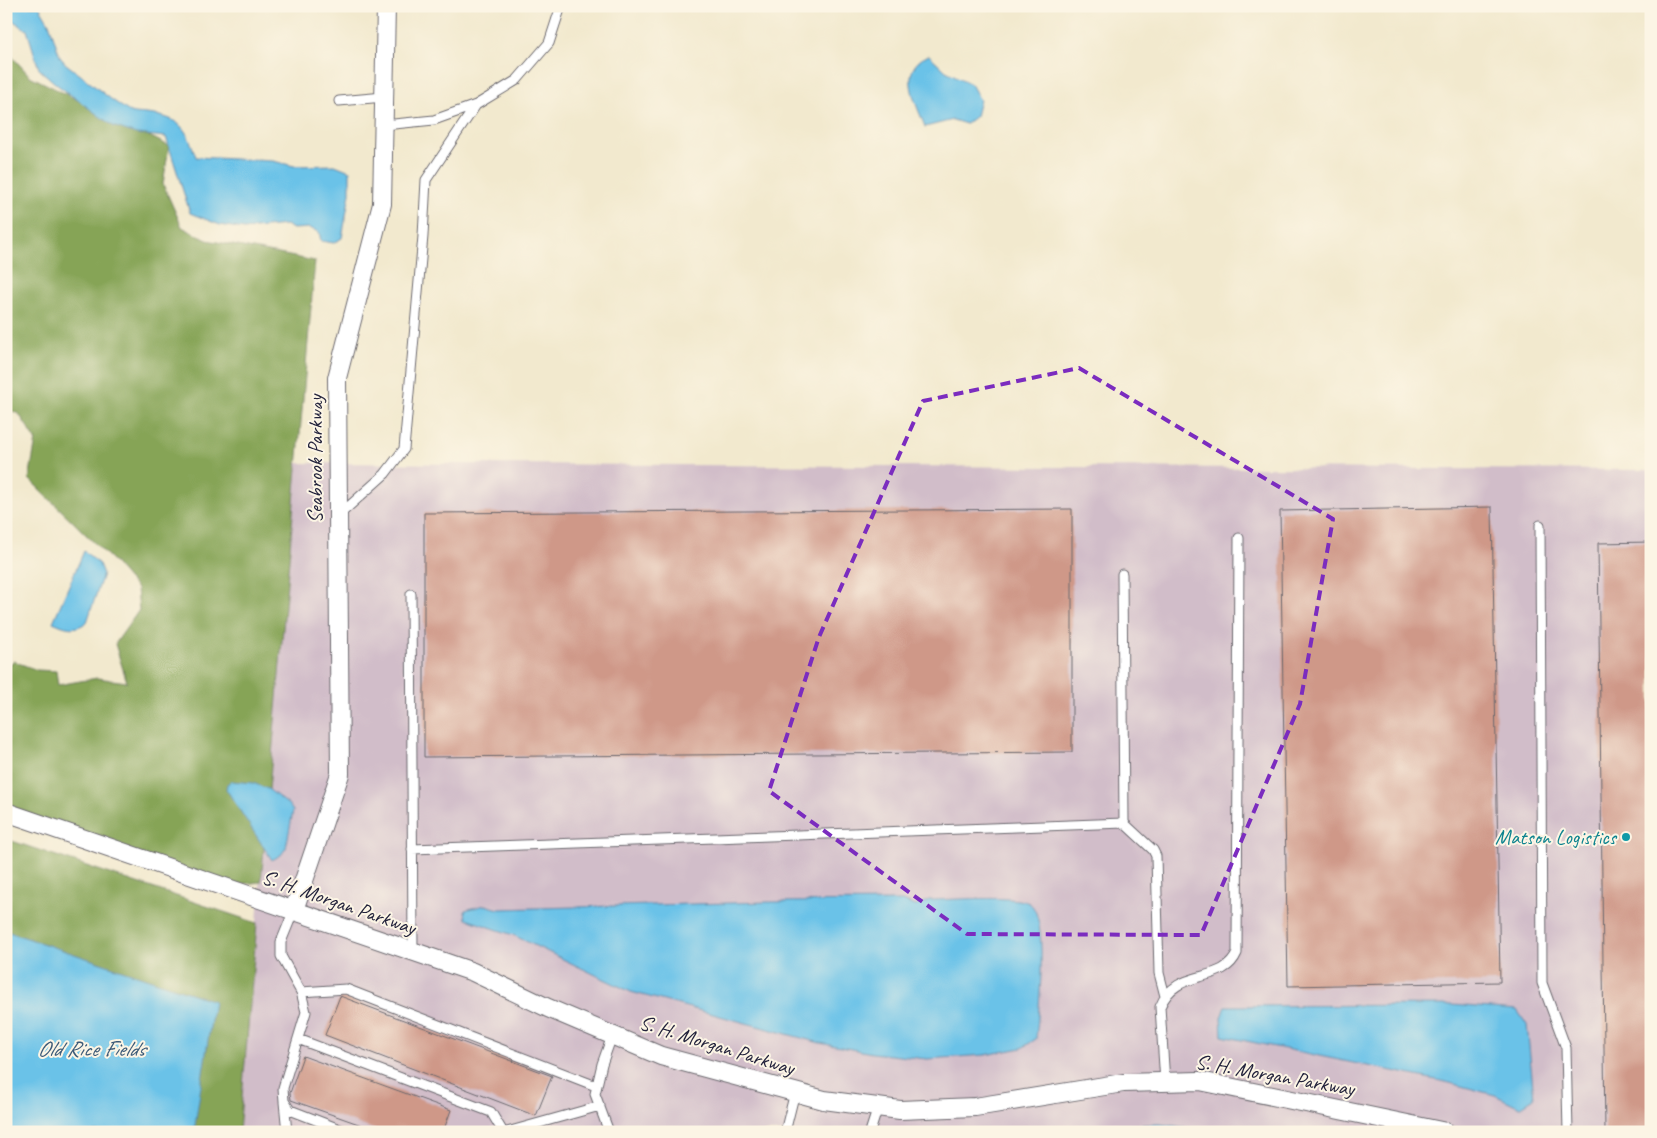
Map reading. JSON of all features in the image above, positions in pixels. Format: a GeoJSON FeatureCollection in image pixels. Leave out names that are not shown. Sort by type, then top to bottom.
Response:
{"type":"FeatureCollection","features":[{"type":"Feature","properties":{"kind":"street","name":"Seabrook Parkway"},"geometry":{"type":"LineString","coordinates":[[294,910],[340,774],[337,378],[382,204],[386,6]]}},
{"type":"Feature","properties":{"kind":"street","name":"S. H. Morgan Parkway"},"geometry":{"type":"LineString","coordinates":[[6,812],[473,972],[612,1036],[661,1056],[824,1100],[900,1110],[975,1107],[1123,1083],[1200,1081],[1446,1132]]}},
{"type":"Feature","properties":{"kind":"lane"},"geometry":{"type":"LineString","coordinates":[[384,125],[434,120],[476,105],[517,80],[549,44],[561,6]]}},
{"type":"Feature","properties":{"kind":"lane"},"geometry":{"type":"LineString","coordinates":[[339,100],[384,96]]}},
{"type":"Feature","properties":{"kind":"lane"},"geometry":{"type":"LineString","coordinates":[[338,516],[385,474],[404,449],[424,236],[426,180],[476,105]]}},
{"type":"Feature","properties":{"kind":"lane"},"geometry":{"type":"LineString","coordinates":[[1540,524],[1542,983],[1566,1048],[1568,1132]]}},
{"type":"Feature","properties":{"kind":"lane"},"geometry":{"type":"LineString","coordinates":[[1164,1082],[1160,1006],[1165,996],[1172,987],[1224,968],[1233,961],[1237,952],[1239,538]]}},
{"type":"Feature","properties":{"kind":"lane"},"geometry":{"type":"LineString","coordinates":[[1122,574],[1124,823]]}},
{"type":"Feature","properties":{"kind":"lane"},"geometry":{"type":"LineString","coordinates":[[411,594],[414,792],[412,849],[413,951]]}},
{"type":"Feature","properties":{"kind":"lane"},"geometry":{"type":"LineString","coordinates":[[412,849],[443,850],[1124,823],[1153,850],[1156,856],[1159,973],[1165,996]]}},
{"type":"Feature","properties":{"kind":"lane"},"geometry":{"type":"LineString","coordinates":[[287,1132],[283,1088],[306,1012],[301,992],[281,956],[281,942],[294,910]]}},
{"type":"Feature","properties":{"kind":"lane"},"geometry":{"type":"LineString","coordinates":[[301,992],[346,989],[596,1086]]}},
{"type":"Feature","properties":{"kind":"lane"},"geometry":{"type":"LineString","coordinates":[[609,1132],[595,1094],[612,1036]]}},
{"type":"Feature","properties":{"kind":"lane"},"geometry":{"type":"LineString","coordinates":[[298,1039],[491,1112],[503,1132]]}},
{"type":"Feature","properties":{"kind":"lane"},"geometry":{"type":"LineString","coordinates":[[785,1132],[795,1092]]}},
{"type":"Feature","properties":{"kind":"lane"},"geometry":{"type":"LineString","coordinates":[[284,1101],[290,1110],[346,1132]]}},
{"type":"Feature","properties":{"kind":"lane"},"geometry":{"type":"LineString","coordinates":[[507,1132],[600,1106]]}},
{"type":"Feature","properties":{"kind":"lane"},"geometry":{"type":"LineString","coordinates":[[870,1132],[878,1107]]}},
{"type":"Feature","properties":{"kind":"highlighted area"},"geometry":{"type":"Polygon","coordinates":[[[1079,368],[1333,519],[1300,704],[1201,935],[967,934],[769,791],[819,637],[923,401],[1079,368]]]}},
{"type":"Feature","properties":{"kind":"shaded area"},"geometry":{"type":"Polygon","coordinates":[[[296,463],[1651,470],[1651,1132],[239,1132],[296,463]]]}},
{"type":"Feature","properties":{"kind":"green space"},"geometry":{"type":"Polygon","coordinates":[[[6,50],[30,76],[169,146],[163,184],[182,227],[207,240],[315,261],[261,882],[222,886],[6,812],[6,669],[13,661],[37,670],[56,671],[58,685],[97,678],[127,682],[115,644],[139,610],[137,589],[112,560],[29,479],[36,440],[19,414],[6,409],[6,50]]]}},
{"type":"Feature","properties":{"kind":"green space"},"geometry":{"type":"Polygon","coordinates":[[[6,839],[257,923],[239,1132],[6,1132],[6,839]]]}},
{"type":"Feature","properties":{"kind":"water"},"geometry":{"type":"Polygon","coordinates":[[[6,6],[39,6],[49,23],[60,57],[66,64],[128,111],[158,115],[180,125],[189,138],[196,157],[273,161],[294,166],[335,165],[350,171],[350,193],[342,238],[334,243],[321,241],[319,232],[309,228],[293,229],[286,225],[244,229],[220,225],[190,213],[166,137],[136,134],[113,126],[56,84],[39,69],[27,30],[6,16],[6,6]]]}},
{"type":"Feature","properties":{"kind":"water"},"geometry":{"type":"Polygon","coordinates":[[[929,55],[946,71],[971,84],[980,100],[976,116],[966,124],[953,120],[925,127],[911,87],[911,77],[913,69],[919,61],[929,55]]]}},
{"type":"Feature","properties":{"kind":"water"},"geometry":{"type":"Polygon","coordinates":[[[84,551],[99,564],[103,574],[87,622],[74,628],[66,627],[53,622],[84,551]]]}},
{"type":"Feature","properties":{"kind":"water"},"geometry":{"type":"Polygon","coordinates":[[[231,781],[253,783],[268,789],[289,805],[293,811],[286,848],[281,855],[272,860],[226,789],[227,784],[231,781]]]}},
{"type":"Feature","properties":{"kind":"water"},"geometry":{"type":"Polygon","coordinates":[[[1010,899],[1029,903],[1035,912],[1039,926],[1041,946],[1036,1039],[1022,1048],[985,1055],[927,1059],[872,1053],[820,1043],[631,992],[513,935],[466,919],[465,910],[485,905],[499,909],[769,902],[902,901],[916,906],[929,900],[1010,899]]]}},
{"type":"Feature","properties":{"kind":"water","name":"Old Rice Fields"},"geometry":{"type":"Polygon","coordinates":[[[6,931],[214,1001],[194,1132],[6,1132],[6,931]]]}},
{"type":"Feature","properties":{"kind":"water"},"geometry":{"type":"Polygon","coordinates":[[[1451,1005],[1517,1010],[1527,1025],[1534,1098],[1520,1107],[1495,1095],[1446,1082],[1222,1036],[1221,1018],[1225,1006],[1451,1005]]]}},
{"type":"Feature","properties":{"kind":"water"},"geometry":{"type":"Polygon","coordinates":[[[1160,1124],[1221,1132],[1079,1132],[1098,1126],[1160,1124]]]}},
{"type":"Feature","properties":{"kind":"building"},"geometry":{"type":"Polygon","coordinates":[[[1492,507],[1500,982],[1288,986],[1280,511],[1492,507]]]}},
{"type":"Feature","properties":{"kind":"building"},"geometry":{"type":"Polygon","coordinates":[[[1072,509],[1072,752],[424,757],[424,513],[1072,509]]]}},
{"type":"Feature","properties":{"kind":"building","name":"Matson Logistics"},"geometry":{"type":"Polygon","coordinates":[[[1651,542],[1651,1132],[1605,1132],[1598,543],[1651,542]]]}},
{"type":"Feature","properties":{"kind":"building"},"geometry":{"type":"Polygon","coordinates":[[[340,996],[552,1076],[536,1116],[325,1035],[340,996]]]}},
{"type":"Feature","properties":{"kind":"building"},"geometry":{"type":"Polygon","coordinates":[[[303,1056],[451,1110],[443,1132],[381,1132],[291,1100],[290,1093],[303,1056]]]}},
{"type":"Feature","properties":{"kind":"place","name":"Matson Logistics"},"geometry":{"type":"Point","coordinates":[1626,837]}}]}
